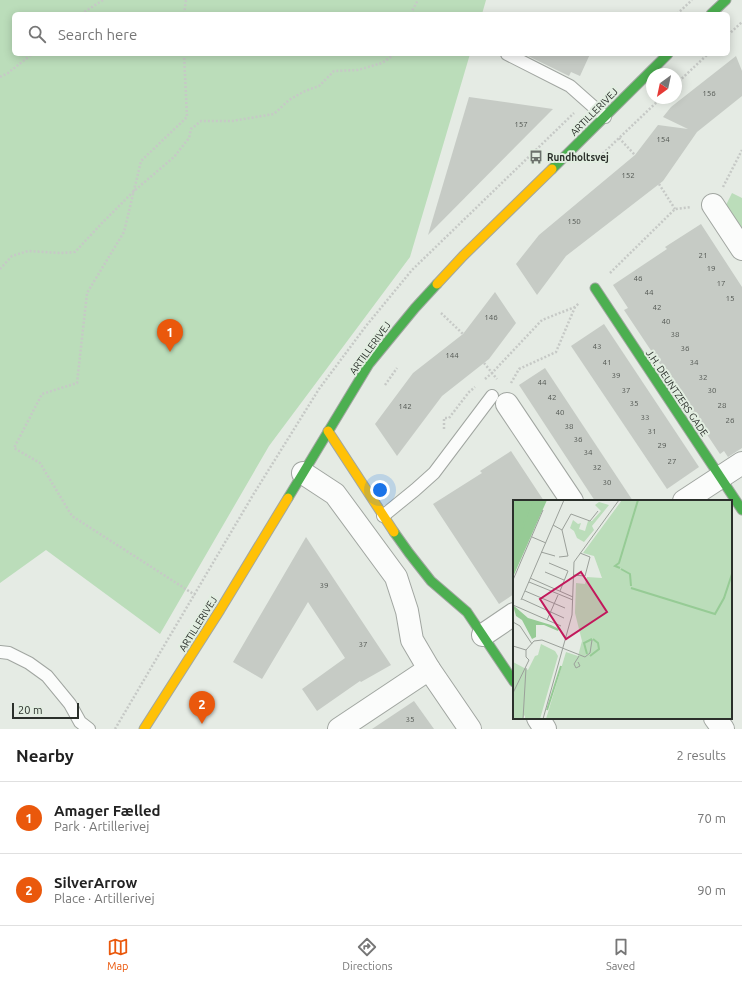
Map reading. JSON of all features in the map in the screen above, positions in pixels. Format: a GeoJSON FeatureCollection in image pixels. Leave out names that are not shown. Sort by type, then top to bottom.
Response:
{"type":"FeatureCollection","features":[{"type":"Feature","properties":{"kind":"street"},"geometry":{"type":"LineString","coordinates":[[713,12],[726,0]]}},
{"type":"Feature","properties":{"kind":"street","name":"ARTILLERIVEJ"},"geometry":{"type":"LineString","coordinates":[[144,729],[220,610],[370,364],[415,308],[463,256],[666,56]]}},
{"type":"Feature","properties":{"kind":"street"},"geometry":{"type":"LineString","coordinates":[[713,205],[742,249]]}},
{"type":"Feature","properties":{"kind":"street","name":"J.H. DEUNTZERS GADE"},"geometry":{"type":"LineString","coordinates":[[595,288],[742,510]]}},
{"type":"Feature","properties":{"kind":"street"},"geometry":{"type":"LineString","coordinates":[[503,395],[571,500]]}},
{"type":"Feature","properties":{"kind":"street"},"geometry":{"type":"LineString","coordinates":[[328,431],[409,554],[431,581],[467,612],[513,681]]}},
{"type":"Feature","properties":{"kind":"street"},"geometry":{"type":"LineString","coordinates":[[686,500],[742,463]]}},
{"type":"Feature","properties":{"kind":"street"},"geometry":{"type":"LineString","coordinates":[[304,473],[335,494],[396,577],[407,611],[412,640],[429,669],[470,729]]}},
{"type":"Feature","properties":{"kind":"street"},"geometry":{"type":"LineString","coordinates":[[482,635],[513,615]]}},
{"type":"Feature","properties":{"kind":"street"},"geometry":{"type":"LineString","coordinates":[[339,729],[429,669]]}},
{"type":"Feature","properties":{"kind":"street"},"geometry":{"type":"LineString","coordinates":[[539,719],[545,729]]}},
{"type":"Feature","properties":{"kind":"street"},"geometry":{"type":"LineString","coordinates":[[716,719],[723,729]]}},
{"type":"Feature","properties":{"kind":"lane"},"geometry":{"type":"LineString","coordinates":[[511,56],[570,86],[605,117]]}},
{"type":"Feature","properties":{"kind":"lane"},"geometry":{"type":"LineString","coordinates":[[383,516],[416,490],[434,473],[503,395]]}},
{"type":"Feature","properties":{"kind":"lane"},"geometry":{"type":"LineString","coordinates":[[0,652],[9,653],[29,663],[47,676],[70,704],[80,722],[89,729]]}},
{"type":"Feature","properties":{"kind":"path"},"geometry":{"type":"LineString","coordinates":[[84,12],[103,0]]}},
{"type":"Feature","properties":{"kind":"path"},"geometry":{"type":"LineString","coordinates":[[184,12],[186,0]]}},
{"type":"Feature","properties":{"kind":"path"},"geometry":{"type":"LineString","coordinates":[[412,12],[418,0]]}},
{"type":"Feature","properties":{"kind":"path"},"geometry":{"type":"LineString","coordinates":[[679,12],[692,0]]}},
{"type":"Feature","properties":{"kind":"path"},"geometry":{"type":"LineString","coordinates":[[730,33],[742,22]]}},
{"type":"Feature","properties":{"kind":"path"},"geometry":{"type":"LineString","coordinates":[[0,77],[8,73],[29,56]]}},
{"type":"Feature","properties":{"kind":"path"},"geometry":{"type":"LineString","coordinates":[[184,56],[187,117],[141,161],[124,232],[87,293],[78,382],[42,394],[14,448],[40,463],[72,516],[195,594]]}},
{"type":"Feature","properties":{"kind":"path"},"geometry":{"type":"LineString","coordinates":[[0,269],[12,256],[28,251],[61,253],[75,252],[134,191],[174,157],[189,138],[191,129],[201,121],[232,121],[274,114],[288,100],[305,91],[319,86],[334,71],[358,70],[382,63],[392,56]]}},
{"type":"Feature","properties":{"kind":"path"},"geometry":{"type":"LineString","coordinates":[[682,78],[706,56]]}},
{"type":"Feature","properties":{"kind":"path"},"geometry":{"type":"LineString","coordinates":[[591,164],[655,104]]}},
{"type":"Feature","properties":{"kind":"path"},"geometry":{"type":"LineString","coordinates":[[619,138],[635,154]]}},
{"type":"Feature","properties":{"kind":"path"},"geometry":{"type":"LineString","coordinates":[[445,427],[444,418],[449,418],[469,392],[492,373],[542,320],[575,307],[675,209],[713,205],[742,150]]}},
{"type":"Feature","properties":{"kind":"path"},"geometry":{"type":"LineString","coordinates":[[659,184],[675,209]]}},
{"type":"Feature","properties":{"kind":"path"},"geometry":{"type":"LineString","coordinates":[[503,395],[519,369],[556,352],[575,307]]}},
{"type":"Feature","properties":{"kind":"path"},"geometry":{"type":"LineString","coordinates":[[436,318],[441,313],[463,334]]}},
{"type":"Feature","properties":{"kind":"path"},"geometry":{"type":"LineString","coordinates":[[484,363],[492,373]]}},
{"type":"Feature","properties":{"kind":"path"},"geometry":{"type":"LineString","coordinates":[[382,389],[399,365]]}},
{"type":"Feature","properties":{"kind":"green space"},"geometry":{"type":"Polygon","coordinates":[[[0,0],[486,0],[483,12],[12,12],[12,56],[469,56],[410,257],[269,446],[160,634],[46,550],[0,583],[0,0]]]}},
{"type":"Feature","properties":{"kind":"green space"},"geometry":{"type":"Polygon","coordinates":[[[732,193],[742,198],[742,229],[726,205],[732,193]]]}},
{"type":"Feature","properties":{"kind":"building"},"geometry":{"type":"Polygon","coordinates":[[[528,56],[589,56],[580,76],[571,72],[569,76],[528,56]]]}},
{"type":"Feature","properties":{"kind":"building"},"geometry":{"type":"Polygon","coordinates":[[[736,56],[742,71],[742,96],[697,132],[663,181],[566,256],[537,295],[516,264],[539,235],[635,155],[658,125],[688,129],[663,117],[675,104],[682,104],[682,98],[736,56]]]}},
{"type":"Feature","properties":{"kind":"building"},"geometry":{"type":"Polygon","coordinates":[[[469,97],[553,109],[428,235],[469,97]]]}},
{"type":"Feature","properties":{"kind":"building"},"geometry":{"type":"Polygon","coordinates":[[[701,224],[742,287],[742,448],[728,457],[724,451],[720,454],[624,310],[628,308],[613,285],[667,249],[665,247],[701,224]]]}},
{"type":"Feature","properties":{"kind":"building"},"geometry":{"type":"Polygon","coordinates":[[[495,292],[516,323],[489,359],[442,396],[397,456],[375,424],[413,373],[463,334],[495,292]]]}},
{"type":"Feature","properties":{"kind":"building"},"geometry":{"type":"Polygon","coordinates":[[[604,324],[699,467],[667,489],[571,346],[604,324]]]}},
{"type":"Feature","properties":{"kind":"building"},"geometry":{"type":"Polygon","coordinates":[[[545,368],[632,500],[594,500],[519,385],[545,368]]]}},
{"type":"Feature","properties":{"kind":"building"},"geometry":{"type":"Polygon","coordinates":[[[511,451],[543,500],[513,500],[513,595],[499,604],[433,504],[482,473],[480,471],[511,451]]]}},
{"type":"Feature","properties":{"kind":"building"},"geometry":{"type":"Polygon","coordinates":[[[306,537],[391,665],[361,682],[360,681],[317,711],[302,689],[345,658],[308,602],[262,679],[233,662],[306,537]]]}},
{"type":"Feature","properties":{"kind":"building"},"geometry":{"type":"Polygon","coordinates":[[[414,701],[434,729],[372,729],[414,701]]]}},
{"type":"Feature","properties":{"kind":"traffic: fast"},"geometry":{"type":"LineString","coordinates":[[713,12],[726,0]]}},
{"type":"Feature","properties":{"kind":"traffic: fast"},"geometry":{"type":"LineString","coordinates":[[552,169],[666,56]]}},
{"type":"Feature","properties":{"kind":"traffic: fast"},"geometry":{"type":"LineString","coordinates":[[288,498],[369,364],[415,308],[437,284]]}},
{"type":"Feature","properties":{"kind":"traffic: fast"},"geometry":{"type":"LineString","coordinates":[[595,288],[742,510]]}},
{"type":"Feature","properties":{"kind":"traffic: fast"},"geometry":{"type":"LineString","coordinates":[[394,532],[431,581],[467,612],[513,681]]}},
{"type":"Feature","properties":{"kind":"traffic: slow"},"geometry":{"type":"LineString","coordinates":[[437,284],[463,256],[552,169]]}},
{"type":"Feature","properties":{"kind":"traffic: slow"},"geometry":{"type":"LineString","coordinates":[[328,431],[394,532]]}},
{"type":"Feature","properties":{"kind":"traffic: slow"},"geometry":{"type":"LineString","coordinates":[[144,729],[220,610],[288,498]]}},
{"type":"Feature","properties":{"kind":"place","name":"Rundholtsvej"},"geometry":{"type":"Point","coordinates":[536,157]}},
{"type":"Feature","properties":{"kind":"place","name":"Amager Fælled"},"geometry":{"type":"Point","coordinates":[170,352]}},
{"type":"Feature","properties":{"kind":"place","name":"SilverArrow"},"geometry":{"type":"Point","coordinates":[202,724]}}]}
